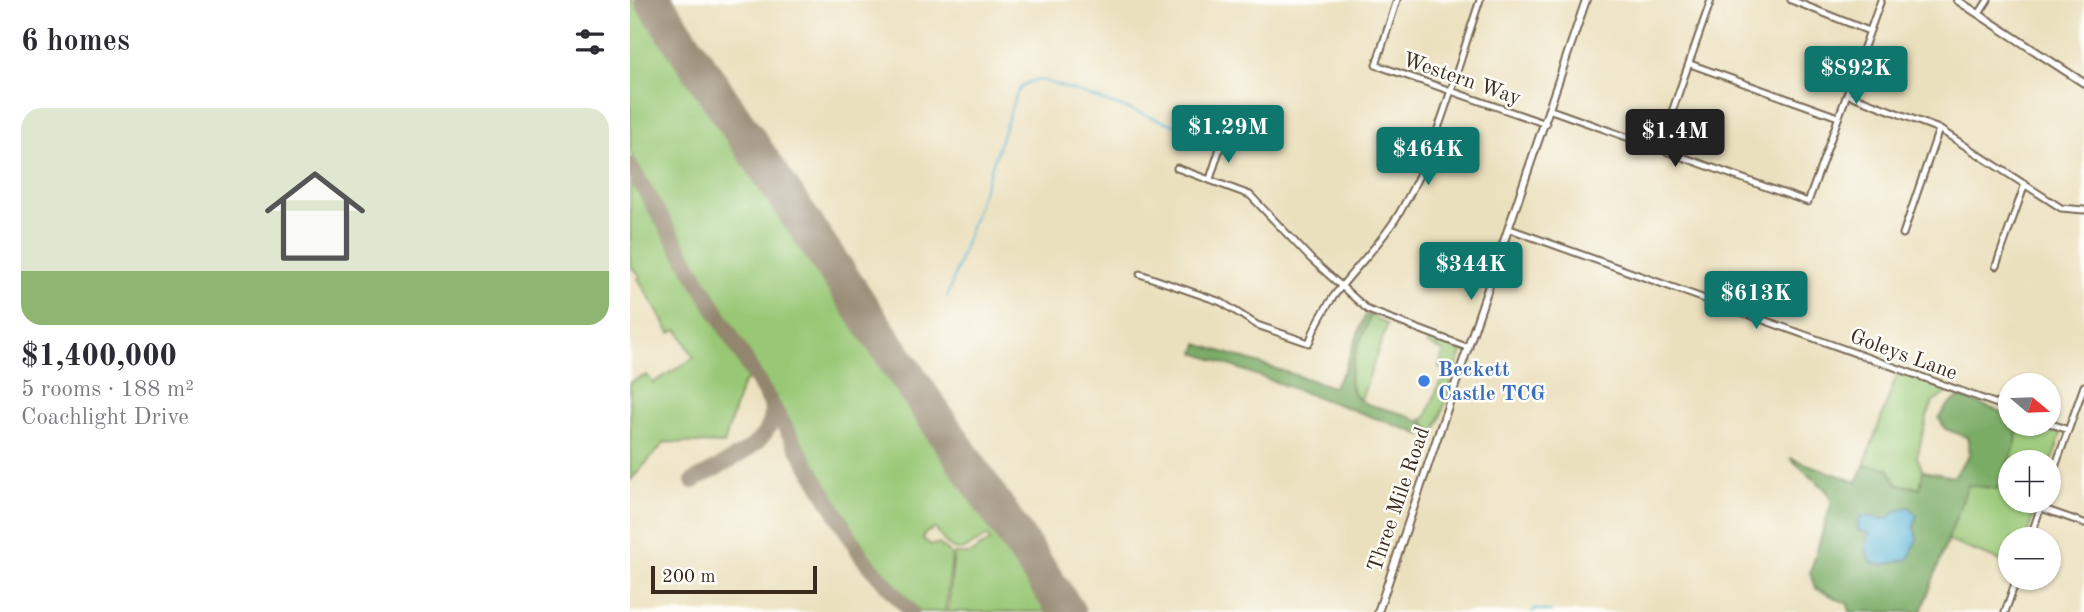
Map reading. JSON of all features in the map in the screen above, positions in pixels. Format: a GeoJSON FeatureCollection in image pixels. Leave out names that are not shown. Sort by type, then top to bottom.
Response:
{"type":"FeatureCollection","features":[{"type":"Feature","properties":{"kind":"street","name":"Western Way"},"geometry":{"type":"LineString","coordinates":[[1397,0],[1376,65],[1546,124]]}},
{"type":"Feature","properties":{"kind":"street"},"geometry":{"type":"LineString","coordinates":[[1140,274],[1225,304],[1257,325],[1309,343],[1324,307],[1385,234],[1408,197],[1450,90],[1480,0]]}},
{"type":"Feature","properties":{"kind":"street","name":"Three Mile Road"},"geometry":{"type":"LineString","coordinates":[[1378,612],[1551,110],[1586,0]]}},
{"type":"Feature","properties":{"kind":"street"},"geometry":{"type":"LineString","coordinates":[[1659,149],[1711,0]]}},
{"type":"Feature","properties":{"kind":"street"},"geometry":{"type":"LineString","coordinates":[[1791,0],[1869,31]]}},
{"type":"Feature","properties":{"kind":"street"},"geometry":{"type":"LineString","coordinates":[[1551,110],[1808,202],[1881,0]]}},
{"type":"Feature","properties":{"kind":"street"},"geometry":{"type":"LineString","coordinates":[[1957,0],[2084,83]]}},
{"type":"Feature","properties":{"kind":"street"},"geometry":{"type":"LineString","coordinates":[[1979,14],[1988,0]]}},
{"type":"Feature","properties":{"kind":"street"},"geometry":{"type":"LineString","coordinates":[[1690,64],[1838,117]]}},
{"type":"Feature","properties":{"kind":"street"},"geometry":{"type":"LineString","coordinates":[[1847,94],[1939,129],[2062,208],[2084,210]]}},
{"type":"Feature","properties":{"kind":"street"},"geometry":{"type":"LineString","coordinates":[[1903,234],[1939,129]]}},
{"type":"Feature","properties":{"kind":"street"},"geometry":{"type":"LineString","coordinates":[[1210,179],[1223,142]]}},
{"type":"Feature","properties":{"kind":"street"},"geometry":{"type":"LineString","coordinates":[[1177,167],[1243,191],[1257,200],[1340,286],[1379,316],[1469,348]]}},
{"type":"Feature","properties":{"kind":"street"},"geometry":{"type":"LineString","coordinates":[[1996,266],[2025,184]]}},
{"type":"Feature","properties":{"kind":"street","name":"Goleys Lane"},"geometry":{"type":"LineString","coordinates":[[1510,229],[1998,404]]}},
{"type":"Feature","properties":{"kind":"street"},"geometry":{"type":"LineString","coordinates":[[2061,450],[2084,386]]}},
{"type":"Feature","properties":{"kind":"street"},"geometry":{"type":"LineString","coordinates":[[2062,428],[2068,430]]}},
{"type":"Feature","properties":{"kind":"street"},"geometry":{"type":"LineString","coordinates":[[2055,513],[2084,523]]}},
{"type":"Feature","properties":{"kind":"street"},"geometry":{"type":"LineString","coordinates":[[2005,612],[2013,590]]}},
{"type":"Feature","properties":{"kind":"green space"},"geometry":{"type":"Polygon","coordinates":[[[630,0],[638,0],[1052,612],[948,612],[954,554],[970,554],[990,541],[987,536],[970,547],[958,550],[947,544],[935,528],[924,534],[923,539],[931,545],[939,544],[952,556],[945,612],[920,612],[868,555],[630,152],[630,0]]]}},
{"type":"Feature","properties":{"kind":"green space"},"geometry":{"type":"Polygon","coordinates":[[[630,179],[748,379],[742,385],[724,444],[665,442],[630,481],[630,382],[647,375],[653,383],[694,358],[678,330],[670,333],[638,278],[641,276],[630,266],[630,179]]]}},
{"type":"Feature","properties":{"kind":"green space"},"geometry":{"type":"Polygon","coordinates":[[[1366,313],[1371,315],[1353,362],[1351,388],[1356,397],[1365,403],[1417,420],[1427,427],[1433,439],[1195,353],[1198,344],[1333,387],[1344,371],[1366,313]]]}},
{"type":"Feature","properties":{"kind":"green space"},"geometry":{"type":"Polygon","coordinates":[[[1371,315],[1387,325],[1361,400],[1354,393],[1351,372],[1357,347],[1371,315]]]}},
{"type":"Feature","properties":{"kind":"green space"},"geometry":{"type":"Polygon","coordinates":[[[1433,338],[1461,348],[1454,375],[1446,374],[1439,367],[1444,351],[1427,344],[1428,339],[1433,338]]]}},
{"type":"Feature","properties":{"kind":"green space"},"geometry":{"type":"Polygon","coordinates":[[[1898,372],[1951,391],[1933,402],[1927,416],[1917,457],[1923,471],[1921,488],[1897,484],[1887,468],[1864,465],[1898,372]]]}},
{"type":"Feature","properties":{"kind":"green space"},"geometry":{"type":"Polygon","coordinates":[[[1446,380],[1452,382],[1433,439],[1430,428],[1421,419],[1426,418],[1439,384],[1446,380]]]}},
{"type":"Feature","properties":{"kind":"green space"},"geometry":{"type":"Polygon","coordinates":[[[1959,397],[1998,410],[1998,436],[2016,436],[2013,450],[1998,450],[1998,489],[1968,485],[1921,612],[1850,612],[1848,604],[1815,588],[1810,573],[1832,501],[1826,490],[1790,458],[1857,482],[1864,465],[1888,468],[1897,484],[1920,488],[1923,471],[1954,477],[1970,453],[1967,437],[1945,429],[1939,418],[1947,406],[1959,397]]]}},
{"type":"Feature","properties":{"kind":"green space"},"geometry":{"type":"Polygon","coordinates":[[[2016,436],[2060,436],[2056,450],[2008,450],[2016,443],[2016,436]]]}},
{"type":"Feature","properties":{"kind":"green space"},"geometry":{"type":"Polygon","coordinates":[[[1998,459],[1998,513],[2035,513],[2029,527],[1998,527],[1998,560],[1946,540],[1968,485],[1998,459]]]}},
{"type":"Feature","properties":{"kind":"water"},"geometry":{"type":"Polygon","coordinates":[[[1909,507],[1917,515],[1914,527],[1917,539],[1909,559],[1883,565],[1871,562],[1866,548],[1869,533],[1858,530],[1858,521],[1862,516],[1888,519],[1896,511],[1909,507]]]}},
{"type":"Feature","properties":{"kind":"waterway"},"geometry":{"type":"LineString","coordinates":[[947,297],[1016,95],[1024,85],[1032,81],[1045,81],[1175,125]]}},
{"type":"Feature","properties":{"kind":"waterway"},"geometry":{"type":"LineString","coordinates":[[1532,612],[1535,609],[1551,612]]}},
{"type":"Feature","properties":{"kind":"taxiway"},"geometry":{"type":"LineString","coordinates":[[630,165],[862,557],[911,612]]}},
{"type":"Feature","properties":{"kind":"taxiway"},"geometry":{"type":"LineString","coordinates":[[693,481],[757,442],[771,419],[771,406]]}},
{"type":"Feature","properties":{"kind":"runway"},"geometry":{"type":"LineString","coordinates":[[653,0],[1067,612]]}},
{"type":"Feature","properties":{"kind":"place","name":"Beckett Castle TCG"},"geometry":{"type":"Point","coordinates":[1424,381]}}]}
